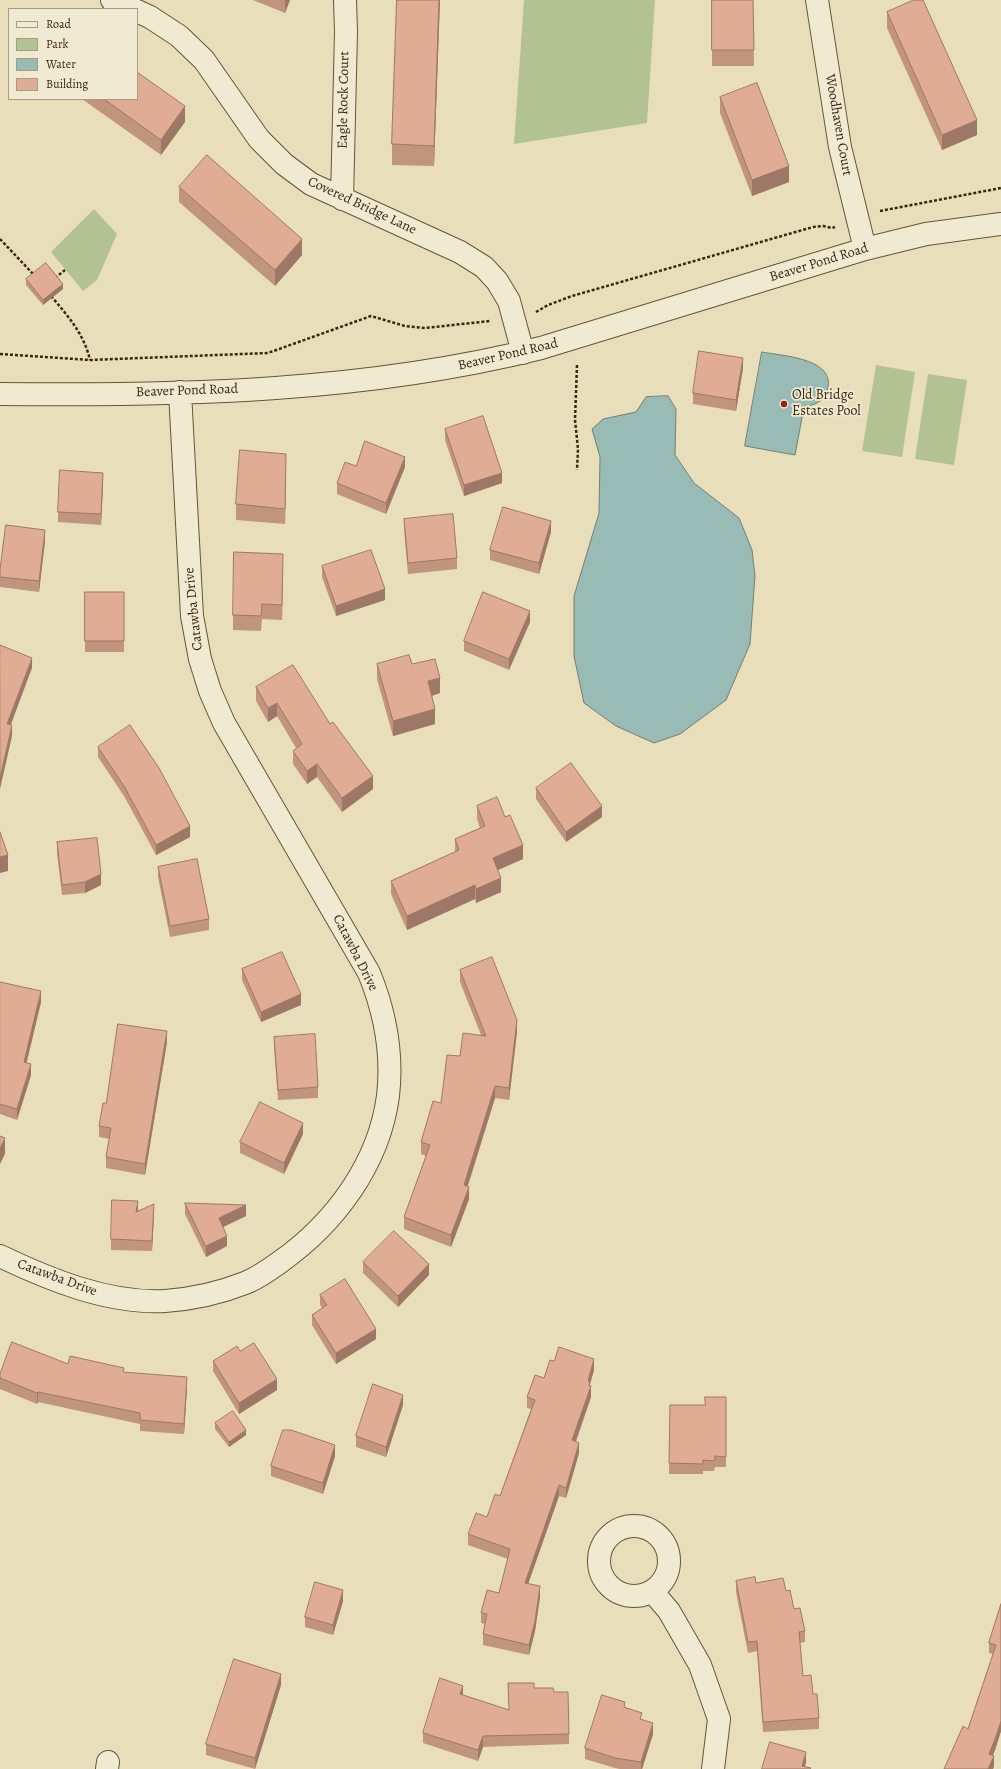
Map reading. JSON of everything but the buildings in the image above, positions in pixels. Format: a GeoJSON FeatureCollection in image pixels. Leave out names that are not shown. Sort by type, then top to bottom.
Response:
{"type":"FeatureCollection","features":[{"type":"Feature","properties":{"kind":"street"},"geometry":{"type":"LineString","coordinates":[[112,0],[131,8]]}},
{"type":"Feature","properties":{"kind":"street","name":"Eagle Rock Court"},"geometry":{"type":"LineString","coordinates":[[342,199],[346,32],[345,0]]}},
{"type":"Feature","properties":{"kind":"street","name":"Woodhaven Court"},"geometry":{"type":"LineString","coordinates":[[817,0],[840,147],[865,249]]}},
{"type":"Feature","properties":{"kind":"street","name":"Covered Bridge Lane"},"geometry":{"type":"LineString","coordinates":[[138,11],[150,17],[179,36],[204,60],[260,139],[284,164],[311,184],[460,252],[484,267],[497,281],[509,301],[523,353]]}},
{"type":"Feature","properties":{"kind":"street","name":"Beaver Pond Road"},"geometry":{"type":"LineString","coordinates":[[0,394],[74,395],[180,392],[343,383],[422,373],[523,353],[608,329],[657,312],[865,249],[926,234],[1001,224]]}},
{"type":"Feature","properties":{"kind":"street","name":"Catawba Drive"},"geometry":{"type":"LineString","coordinates":[[0,1256],[91,1292],[128,1299],[165,1301],[210,1294],[245,1283],[264,1273],[298,1249],[326,1222],[351,1191],[370,1157],[382,1123],[388,1095],[390,1060],[386,1025],[369,973],[224,723],[210,691],[200,659],[192,616],[180,392]]}},
{"type":"Feature","properties":{"kind":"street"},"geometry":{"type":"LineString","coordinates":[[652,1590],[669,1611],[700,1665],[719,1719],[713,1769]]}},
{"type":"Feature","properties":{"kind":"path"},"geometry":{"type":"LineString","coordinates":[[878,211],[957,195],[1001,188]]}},
{"type":"Feature","properties":{"kind":"path"},"geometry":{"type":"LineString","coordinates":[[535,313],[548,305],[572,296],[814,227],[823,226],[832,228]]}},
{"type":"Feature","properties":{"kind":"path"},"geometry":{"type":"LineString","coordinates":[[0,239],[36,278]]}},
{"type":"Feature","properties":{"kind":"path"},"geometry":{"type":"LineString","coordinates":[[49,283],[65,270]]}},
{"type":"Feature","properties":{"kind":"path"},"geometry":{"type":"LineString","coordinates":[[49,293],[82,336],[88,349],[90,360]]}},
{"type":"Feature","properties":{"kind":"path"},"geometry":{"type":"LineString","coordinates":[[0,354],[90,360],[268,353],[323,334],[363,317],[371,316],[404,326],[425,328],[491,321]]}},
{"type":"Feature","properties":{"kind":"path"},"geometry":{"type":"LineString","coordinates":[[577,365],[575,420],[578,449],[577,470]]}},
{"type":"Feature","properties":{"kind":"green space"},"geometry":{"type":"Polygon","coordinates":[[[524,0],[655,0],[647,123],[514,144],[524,0]]]}},
{"type":"Feature","properties":{"kind":"green space"},"geometry":{"type":"Polygon","coordinates":[[[94,209],[117,234],[97,280],[83,291],[51,252],[94,209]]]}},
{"type":"Feature","properties":{"kind":"green space"},"geometry":{"type":"Polygon","coordinates":[[[876,365],[915,372],[902,457],[862,451],[876,365]]]}},
{"type":"Feature","properties":{"kind":"green space"},"geometry":{"type":"Polygon","coordinates":[[[928,374],[967,380],[954,465],[915,459],[928,374]]]}},
{"type":"Feature","properties":{"kind":"water","name":"Old Bridge Estates Pool"},"geometry":{"type":"Polygon","coordinates":[[[762,352],[794,357],[817,365],[824,372],[828,380],[827,391],[824,398],[815,404],[804,407],[795,455],[745,446],[762,352]]]}},
{"type":"Feature","properties":{"kind":"water"},"geometry":{"type":"Polygon","coordinates":[[[668,396],[676,409],[675,455],[694,483],[739,518],[752,550],[755,576],[750,644],[726,700],[680,734],[654,743],[616,726],[584,703],[574,656],[574,596],[599,513],[600,457],[592,429],[603,419],[636,412],[646,397],[668,396]]]}},
{"type":"Feature","properties":{"kind":"place","name":"Old Bridge Estates Pool"},"geometry":{"type":"Point","coordinates":[784,404]}}]}
